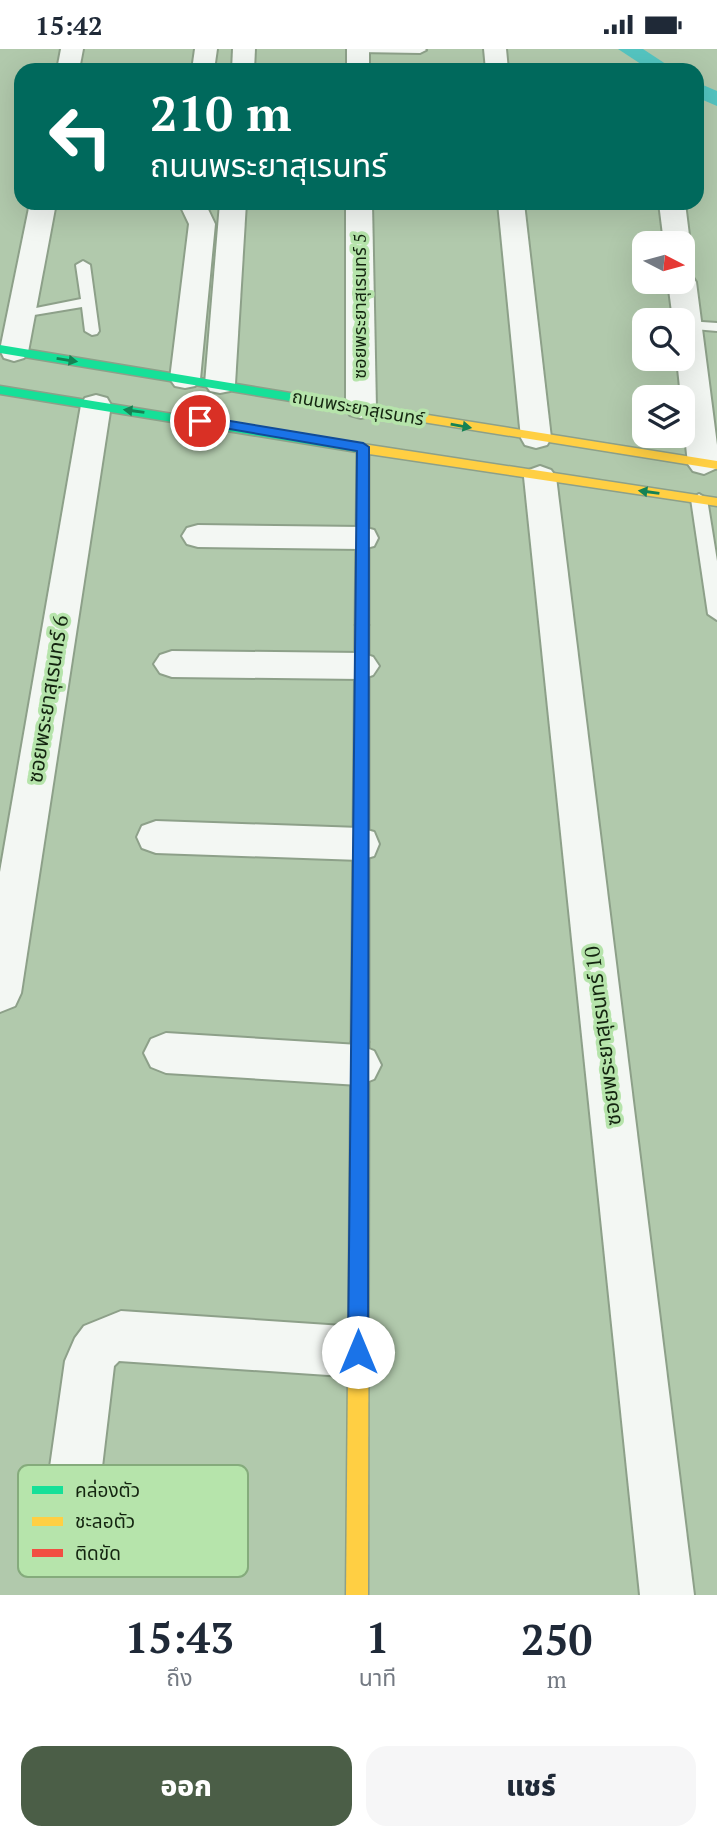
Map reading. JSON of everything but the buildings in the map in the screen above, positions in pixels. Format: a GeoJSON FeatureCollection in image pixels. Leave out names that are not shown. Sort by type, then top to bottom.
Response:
{"type":"FeatureCollection","features":[{"type":"Feature","properties":{"kind":"street"},"geometry":{"type":"LineString","coordinates":[[7,351],[21,315],[42,210]]}},
{"type":"Feature","properties":{"kind":"street"},"geometry":{"type":"LineString","coordinates":[[185,379],[202,224],[195,210]]}},
{"type":"Feature","properties":{"kind":"street"},"geometry":{"type":"LineString","coordinates":[[220,384],[232,210]]}},
{"type":"Feature","properties":{"kind":"street","name":"ซอยพระยาสุเรนทร์ 5"},"geometry":{"type":"LineString","coordinates":[[359,210],[361,408]]}},
{"type":"Feature","properties":{"kind":"street","name":"ซอยพระยาสุเรนทร์ 10"},"geometry":{"type":"LineString","coordinates":[[512,210],[667,1595]]}},
{"type":"Feature","properties":{"kind":"street"},"geometry":{"type":"LineString","coordinates":[[673,210],[676,231]]}},
{"type":"Feature","properties":{"kind":"street","name":"ถนนพระยาสุเรนทร์"},"geometry":{"type":"LineString","coordinates":[[7,351],[361,408],[538,458],[717,502]]}},
{"type":"Feature","properties":{"kind":"street"},"geometry":{"type":"LineString","coordinates":[[695,371],[711,464]]}},
{"type":"Feature","properties":{"kind":"street","name":"ถนนพระยาสุเรนทร์"},"geometry":{"type":"LineString","coordinates":[[0,390],[363,447],[538,458],[711,464]]}},
{"type":"Feature","properties":{"kind":"street","name":"ซอยพระยาสุเรนทร์ 6"},"geometry":{"type":"LineString","coordinates":[[0,993],[96,405]]}},
{"type":"Feature","properties":{"kind":"street"},"geometry":{"type":"LineString","coordinates":[[357,1595],[363,447]]}},
{"type":"Feature","properties":{"kind":"street"},"geometry":{"type":"LineString","coordinates":[[198,536],[362,538]]}},
{"type":"Feature","properties":{"kind":"street"},"geometry":{"type":"LineString","coordinates":[[172,664],[361,666]]}},
{"type":"Feature","properties":{"kind":"street"},"geometry":{"type":"LineString","coordinates":[[156,837],[360,844]]}},
{"type":"Feature","properties":{"kind":"street"},"geometry":{"type":"LineString","coordinates":[[166,1053],[359,1065]]}},
{"type":"Feature","properties":{"kind":"street"},"geometry":{"type":"LineString","coordinates":[[76,1465],[90,1361],[96,1347],[104,1339],[121,1336],[358,1352]]}},
{"type":"Feature","properties":{"kind":"lane"},"geometry":{"type":"LineString","coordinates":[[358,49],[420,50]]}},
{"type":"Feature","properties":{"kind":"lane"},"geometry":{"type":"LineString","coordinates":[[83,265],[92,331]]}},
{"type":"Feature","properties":{"kind":"lane"},"geometry":{"type":"LineString","coordinates":[[21,315],[88,302]]}},
{"type":"Feature","properties":{"kind":"lane"},"geometry":{"type":"LineString","coordinates":[[695,326],[717,327]]}},
{"type":"Feature","properties":{"kind":"lane"},"geometry":{"type":"LineString","coordinates":[[699,499],[717,614]]}},
{"type":"Feature","properties":{"kind":"waterway"},"geometry":{"type":"LineString","coordinates":[[628,49],[653,63]]}},
{"type":"Feature","properties":{"kind":"waterway"},"geometry":{"type":"LineString","coordinates":[[704,93],[717,100]]}},
{"type":"Feature","properties":{"kind":"traffic: fast"},"geometry":{"type":"LineString","coordinates":[[0,349],[327,403]]}},
{"type":"Feature","properties":{"kind":"traffic: fast"},"geometry":{"type":"LineString","coordinates":[[0,390],[363,449]]}},
{"type":"Feature","properties":{"kind":"traffic: slow"},"geometry":{"type":"LineString","coordinates":[[327,403],[717,465]]}},
{"type":"Feature","properties":{"kind":"traffic: slow"},"geometry":{"type":"LineString","coordinates":[[362,625],[363,448]]}},
{"type":"Feature","properties":{"kind":"traffic: slow"},"geometry":{"type":"LineString","coordinates":[[363,449],[717,502]]}},
{"type":"Feature","properties":{"kind":"traffic: slow"},"geometry":{"type":"LineString","coordinates":[[357,1595],[360,1042]]}},
{"type":"Feature","properties":{"kind":"traffic: jam"},"geometry":{"type":"LineString","coordinates":[[360,1042],[362,625]]}},
{"type":"Feature","properties":{"kind":"route"},"geometry":{"type":"LineString","coordinates":[[200,421],[363,447],[358,1352]]}}]}
